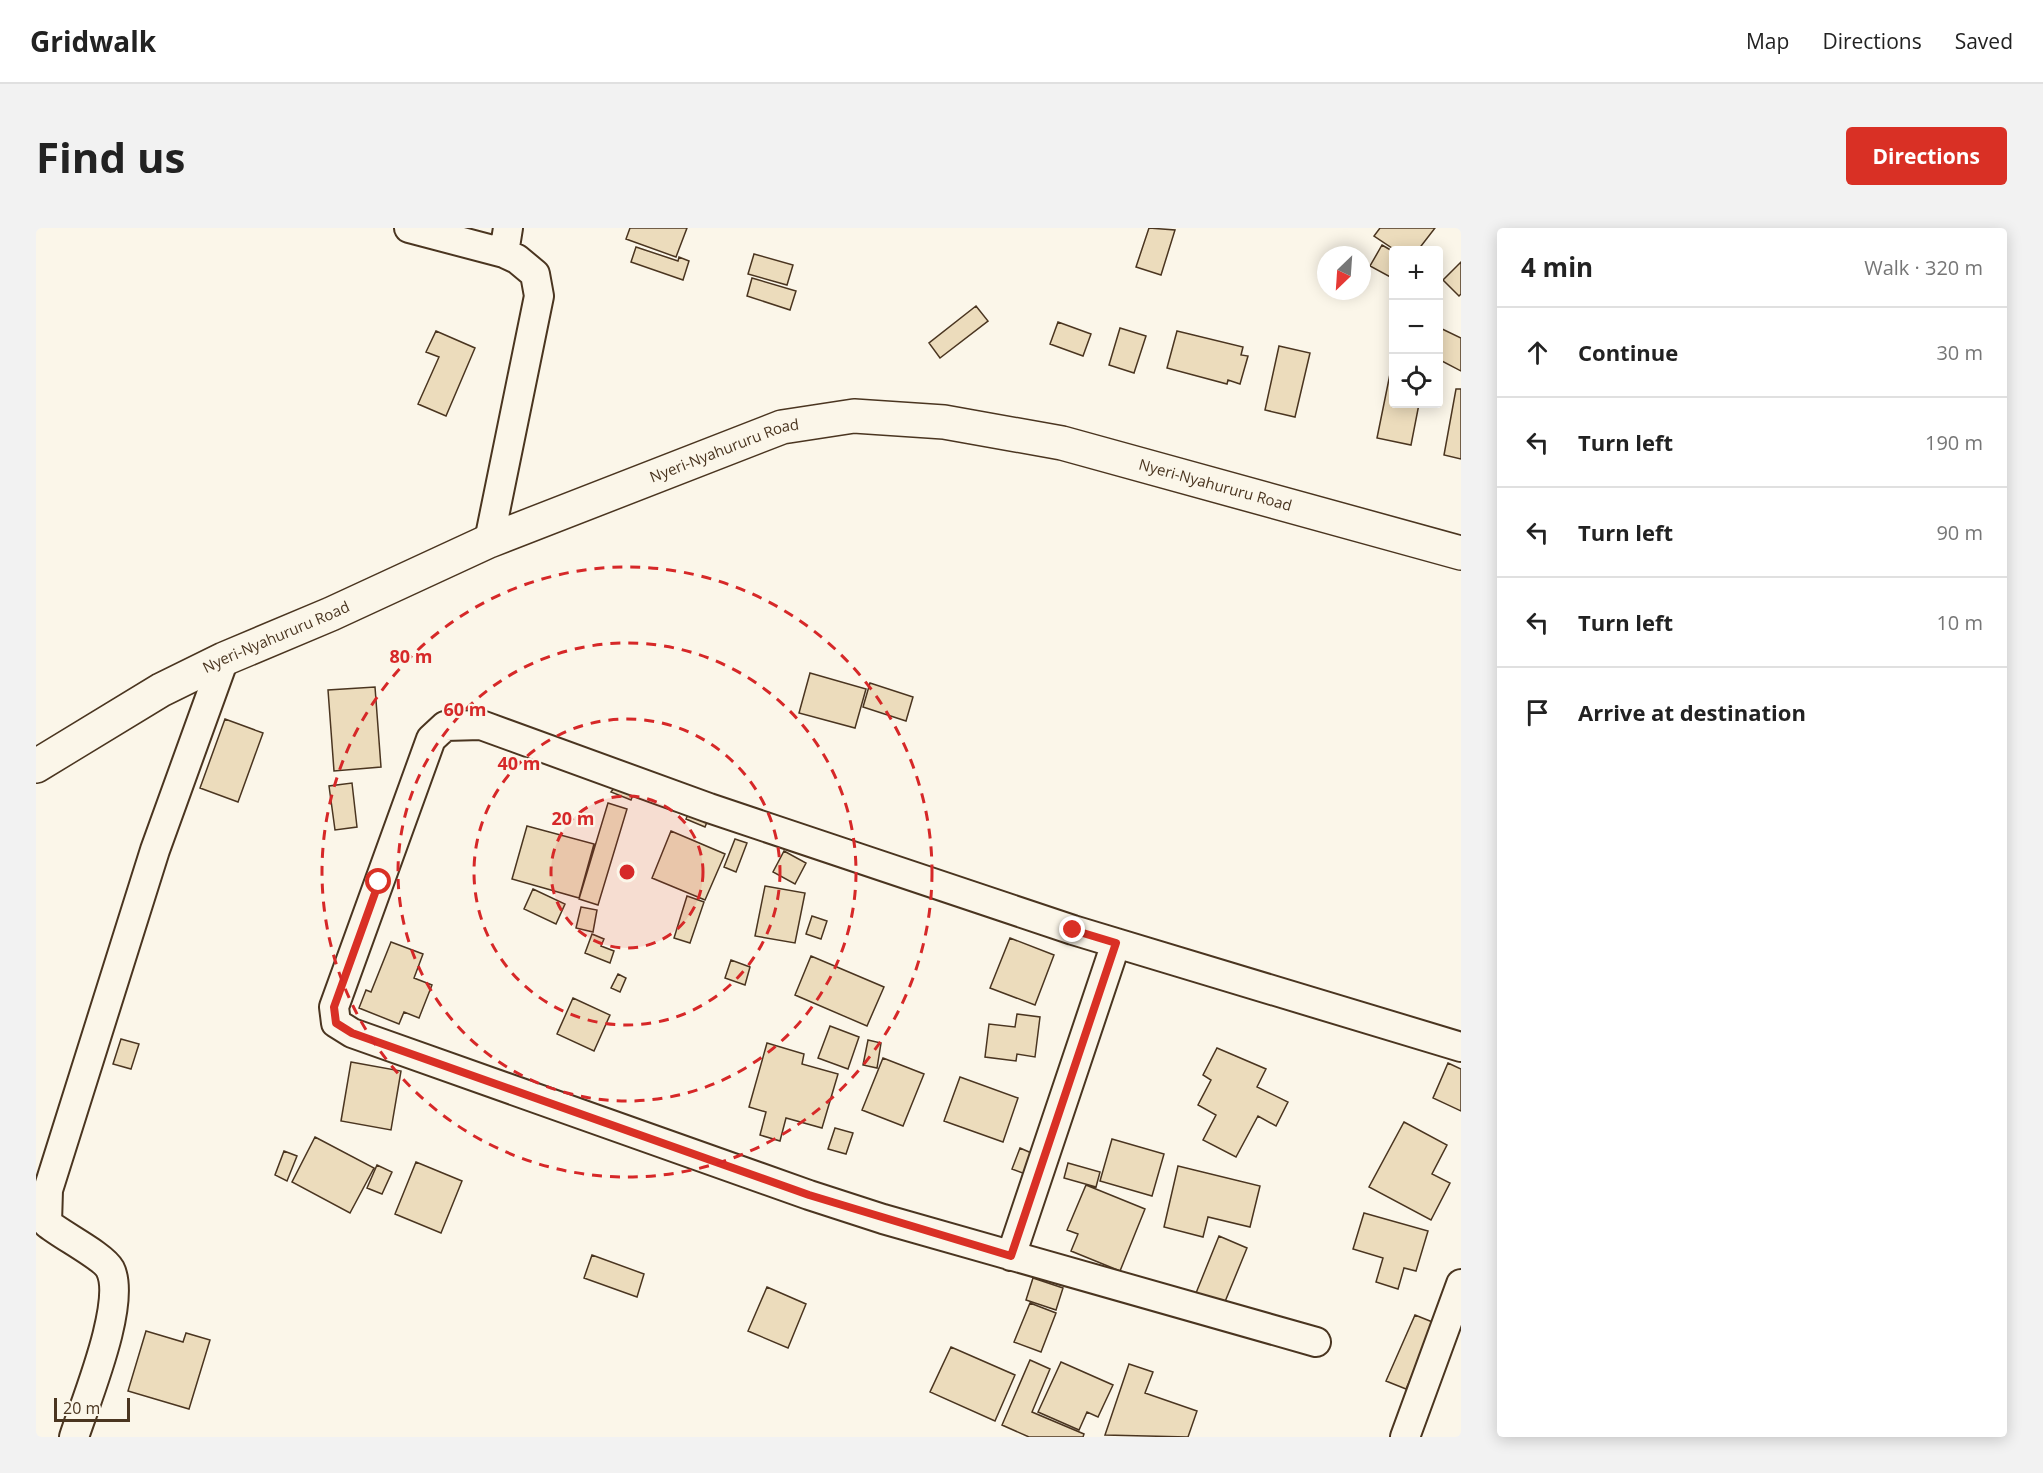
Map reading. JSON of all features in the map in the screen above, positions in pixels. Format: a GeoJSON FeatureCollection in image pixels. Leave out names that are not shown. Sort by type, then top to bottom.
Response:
{"type":"FeatureCollection","features":[{"type":"Feature","properties":{"kind":"main road","name":"Nyeri-Nyahururu Road"},"geometry":{"type":"LineString","coordinates":[[36,766],[161,690],[224,659],[489,541],[782,427],[854,416],[944,422],[1062,443],[1461,553]]}},
{"type":"Feature","properties":{"kind":"street"},"geometry":{"type":"LineString","coordinates":[[409,228],[506,240],[517,259],[535,274],[539,296],[489,541]]}},
{"type":"Feature","properties":{"kind":"street"},"geometry":{"type":"LineString","coordinates":[[74,1437],[108,1332],[116,1289],[109,1267],[47,1223],[48,1190],[154,850],[224,659]]}},
{"type":"Feature","properties":{"kind":"street"},"geometry":{"type":"LineString","coordinates":[[1316,1342],[1011,1256],[809,1195],[352,1033],[336,1023],[334,1007],[431,740],[446,726],[481,725],[720,811],[1116,943],[1461,1047]]}},
{"type":"Feature","properties":{"kind":"street"},"geometry":{"type":"LineString","coordinates":[[1011,1256],[1116,943]]}},
{"type":"Feature","properties":{"kind":"street"},"geometry":{"type":"LineString","coordinates":[[1405,1437],[1461,1284]]}},
{"type":"Feature","properties":{"kind":"building"},"geometry":{"type":"Polygon","coordinates":[[[630,228],[687,228],[676,257],[626,239],[630,228]]]}},
{"type":"Feature","properties":{"kind":"building"},"geometry":{"type":"Polygon","coordinates":[[[1149,228],[1175,230],[1161,275],[1136,267],[1149,228]]]}},
{"type":"Feature","properties":{"kind":"building"},"geometry":{"type":"Polygon","coordinates":[[[1380,228],[1435,228],[1421,246],[1389,246],[1374,236],[1380,228]]]}},
{"type":"Feature","properties":{"kind":"building"},"geometry":{"type":"Polygon","coordinates":[[[1382,245],[1389,249],[1389,276],[1371,267],[1382,245]]]}},
{"type":"Feature","properties":{"kind":"building"},"geometry":{"type":"Polygon","coordinates":[[[636,247],[678,261],[679,257],[689,261],[683,280],[631,262],[636,247]]]}},
{"type":"Feature","properties":{"kind":"building"},"geometry":{"type":"Polygon","coordinates":[[[754,254],[793,265],[787,285],[748,274],[754,254]]]}},
{"type":"Feature","properties":{"kind":"building"},"geometry":{"type":"Polygon","coordinates":[[[1461,262],[1461,294],[1459,296],[1443,280],[1461,262]]]}},
{"type":"Feature","properties":{"kind":"building"},"geometry":{"type":"Polygon","coordinates":[[[752,278],[796,291],[790,310],[747,296],[752,278]]]}},
{"type":"Feature","properties":{"kind":"building"},"geometry":{"type":"Polygon","coordinates":[[[976,306],[988,321],[940,358],[929,343],[976,306]]]}},
{"type":"Feature","properties":{"kind":"building"},"geometry":{"type":"Polygon","coordinates":[[[1058,322],[1091,334],[1083,356],[1050,344],[1058,322]]]}},
{"type":"Feature","properties":{"kind":"building"},"geometry":{"type":"Polygon","coordinates":[[[1120,328],[1146,336],[1134,373],[1109,365],[1120,328]]]}},
{"type":"Feature","properties":{"kind":"building"},"geometry":{"type":"Polygon","coordinates":[[[1443,329],[1461,338],[1461,371],[1443,362],[1443,329]]]}},
{"type":"Feature","properties":{"kind":"building"},"geometry":{"type":"Polygon","coordinates":[[[436,331],[475,348],[446,416],[418,404],[439,357],[426,352],[436,331]]]}},
{"type":"Feature","properties":{"kind":"building"},"geometry":{"type":"Polygon","coordinates":[[[1177,331],[1243,347],[1241,355],[1248,356],[1240,384],[1228,380],[1227,384],[1167,368],[1177,331]]]}},
{"type":"Feature","properties":{"kind":"building"},"geometry":{"type":"Polygon","coordinates":[[[1279,346],[1310,353],[1295,417],[1265,410],[1279,346]]]}},
{"type":"Feature","properties":{"kind":"building"},"geometry":{"type":"Polygon","coordinates":[[[1389,379],[1389,408],[1418,408],[1411,445],[1377,438],[1389,379]]]}},
{"type":"Feature","properties":{"kind":"building"},"geometry":{"type":"Polygon","coordinates":[[[1456,389],[1461,389],[1461,459],[1444,455],[1456,389]]]}},
{"type":"Feature","properties":{"kind":"building"},"geometry":{"type":"Polygon","coordinates":[[[810,673],[866,689],[855,728],[799,713],[810,673]]]}},
{"type":"Feature","properties":{"kind":"building"},"geometry":{"type":"Polygon","coordinates":[[[870,683],[913,697],[906,721],[863,707],[870,683]]]}},
{"type":"Feature","properties":{"kind":"building"},"geometry":{"type":"Polygon","coordinates":[[[375,687],[381,767],[334,771],[328,690],[375,687]]]}},
{"type":"Feature","properties":{"kind":"building"},"geometry":{"type":"Polygon","coordinates":[[[225,719],[263,733],[238,802],[200,788],[225,719]]]}},
{"type":"Feature","properties":{"kind":"building"},"geometry":{"type":"Polygon","coordinates":[[[620,781],[636,787],[631,800],[611,792],[620,781]]]}},
{"type":"Feature","properties":{"kind":"building"},"geometry":{"type":"Polygon","coordinates":[[[352,783],[357,827],[335,830],[329,786],[352,783]]]}},
{"type":"Feature","properties":{"kind":"building"},"geometry":{"type":"Polygon","coordinates":[[[608,803],[627,809],[598,905],[579,899],[608,803]]]}},
{"type":"Feature","properties":{"kind":"building"},"geometry":{"type":"Polygon","coordinates":[[[691,808],[709,817],[705,827],[686,819],[691,808]]]}},
{"type":"Feature","properties":{"kind":"building"},"geometry":{"type":"Polygon","coordinates":[[[527,826],[594,844],[579,898],[512,879],[527,826]]]}},
{"type":"Feature","properties":{"kind":"building"},"geometry":{"type":"Polygon","coordinates":[[[671,831],[725,854],[705,900],[652,878],[671,831]]]}},
{"type":"Feature","properties":{"kind":"building"},"geometry":{"type":"Polygon","coordinates":[[[735,839],[747,843],[736,872],[724,867],[735,839]]]}},
{"type":"Feature","properties":{"kind":"building"},"geometry":{"type":"Polygon","coordinates":[[[784,851],[806,863],[795,884],[773,872],[784,851]]]}},
{"type":"Feature","properties":{"kind":"building"},"geometry":{"type":"Polygon","coordinates":[[[765,886],[805,893],[795,943],[755,936],[765,886]]]}},
{"type":"Feature","properties":{"kind":"building"},"geometry":{"type":"Polygon","coordinates":[[[533,889],[565,904],[556,924],[524,909],[533,889]]]}},
{"type":"Feature","properties":{"kind":"building"},"geometry":{"type":"Polygon","coordinates":[[[687,896],[704,902],[690,943],[674,938],[687,896]]]}},
{"type":"Feature","properties":{"kind":"building"},"geometry":{"type":"Polygon","coordinates":[[[581,907],[597,910],[593,932],[576,928],[581,907]]]}},
{"type":"Feature","properties":{"kind":"building"},"geometry":{"type":"Polygon","coordinates":[[[812,916],[827,921],[821,939],[806,934],[812,916]]]}},
{"type":"Feature","properties":{"kind":"building"},"geometry":{"type":"Polygon","coordinates":[[[592,934],[604,939],[601,946],[614,951],[610,963],[585,953],[592,934]]]}},
{"type":"Feature","properties":{"kind":"building"},"geometry":{"type":"Polygon","coordinates":[[[1010,938],[1054,955],[1035,1005],[990,988],[1010,938]]]}},
{"type":"Feature","properties":{"kind":"building"},"geometry":{"type":"Polygon","coordinates":[[[391,942],[423,954],[414,978],[432,985],[419,1018],[404,1012],[399,1024],[359,1008],[366,990],[371,992],[391,942]]]}},
{"type":"Feature","properties":{"kind":"building"},"geometry":{"type":"Polygon","coordinates":[[[811,956],[884,987],[867,1026],[795,995],[811,956]]]}},
{"type":"Feature","properties":{"kind":"building"},"geometry":{"type":"Polygon","coordinates":[[[731,960],[750,967],[745,985],[725,978],[731,960]]]}},
{"type":"Feature","properties":{"kind":"building"},"geometry":{"type":"Polygon","coordinates":[[[618,974],[626,978],[620,992],[611,988],[618,974]]]}},
{"type":"Feature","properties":{"kind":"building"},"geometry":{"type":"Polygon","coordinates":[[[573,998],[610,1015],[594,1051],[557,1034],[573,998]]]}},
{"type":"Feature","properties":{"kind":"building"},"geometry":{"type":"Polygon","coordinates":[[[1017,1014],[1040,1017],[1035,1057],[1017,1054],[1016,1061],[985,1057],[989,1024],[1015,1027],[1017,1014]]]}},
{"type":"Feature","properties":{"kind":"building"},"geometry":{"type":"Polygon","coordinates":[[[830,1026],[859,1037],[848,1069],[818,1058],[830,1026]]]}},
{"type":"Feature","properties":{"kind":"building"},"geometry":{"type":"Polygon","coordinates":[[[121,1039],[139,1044],[131,1069],[113,1064],[121,1039]]]}},
{"type":"Feature","properties":{"kind":"building"},"geometry":{"type":"Polygon","coordinates":[[[868,1040],[881,1043],[877,1068],[863,1065],[868,1040]]]}},
{"type":"Feature","properties":{"kind":"building"},"geometry":{"type":"Polygon","coordinates":[[[767,1043],[804,1054],[802,1064],[838,1074],[822,1128],[786,1118],[780,1141],[760,1135],[766,1112],[749,1107],[767,1043]]]}},
{"type":"Feature","properties":{"kind":"building"},"geometry":{"type":"Polygon","coordinates":[[[1217,1048],[1266,1069],[1257,1087],[1288,1102],[1276,1126],[1258,1116],[1236,1157],[1203,1140],[1216,1115],[1198,1105],[1211,1080],[1203,1075],[1217,1048]]]}},
{"type":"Feature","properties":{"kind":"building"},"geometry":{"type":"Polygon","coordinates":[[[883,1058],[924,1074],[903,1126],[862,1110],[883,1058]]]}},
{"type":"Feature","properties":{"kind":"building"},"geometry":{"type":"Polygon","coordinates":[[[351,1062],[401,1071],[391,1130],[341,1121],[351,1062]]]}},
{"type":"Feature","properties":{"kind":"building"},"geometry":{"type":"Polygon","coordinates":[[[1448,1063],[1461,1069],[1461,1111],[1433,1098],[1448,1063]]]}},
{"type":"Feature","properties":{"kind":"building"},"geometry":{"type":"Polygon","coordinates":[[[960,1077],[1018,1098],[1003,1142],[944,1121],[960,1077]]]}},
{"type":"Feature","properties":{"kind":"building"},"geometry":{"type":"Polygon","coordinates":[[[1404,1122],[1447,1145],[1432,1174],[1450,1183],[1431,1220],[1369,1187],[1404,1122]]]}},
{"type":"Feature","properties":{"kind":"building"},"geometry":{"type":"Polygon","coordinates":[[[835,1128],[853,1133],[846,1154],[828,1149],[835,1128]]]}},
{"type":"Feature","properties":{"kind":"building"},"geometry":{"type":"Polygon","coordinates":[[[315,1137],[374,1168],[350,1213],[292,1182],[315,1137]]]}},
{"type":"Feature","properties":{"kind":"building"},"geometry":{"type":"Polygon","coordinates":[[[1112,1139],[1164,1154],[1152,1196],[1100,1181],[1112,1139]]]}},
{"type":"Feature","properties":{"kind":"building"},"geometry":{"type":"Polygon","coordinates":[[[1020,1148],[1036,1155],[1028,1175],[1012,1169],[1020,1148]]]}},
{"type":"Feature","properties":{"kind":"building"},"geometry":{"type":"Polygon","coordinates":[[[284,1151],[297,1156],[287,1181],[275,1175],[284,1151]]]}},
{"type":"Feature","properties":{"kind":"building"},"geometry":{"type":"Polygon","coordinates":[[[416,1162],[462,1181],[441,1233],[395,1214],[416,1162]]]}},
{"type":"Feature","properties":{"kind":"building"},"geometry":{"type":"Polygon","coordinates":[[[1068,1163],[1100,1172],[1096,1187],[1064,1178],[1068,1163]]]}},
{"type":"Feature","properties":{"kind":"building"},"geometry":{"type":"Polygon","coordinates":[[[377,1165],[392,1172],[382,1194],[367,1188],[377,1165]]]}},
{"type":"Feature","properties":{"kind":"building"},"geometry":{"type":"Polygon","coordinates":[[[1178,1166],[1260,1186],[1250,1227],[1208,1217],[1203,1237],[1164,1227],[1178,1166]]]}},
{"type":"Feature","properties":{"kind":"building"},"geometry":{"type":"Polygon","coordinates":[[[1086,1185],[1145,1209],[1120,1271],[1071,1251],[1078,1234],[1067,1230],[1086,1185]]]}},
{"type":"Feature","properties":{"kind":"building"},"geometry":{"type":"Polygon","coordinates":[[[1364,1213],[1428,1231],[1416,1271],[1404,1268],[1398,1289],[1376,1282],[1383,1258],[1353,1249],[1364,1213]]]}},
{"type":"Feature","properties":{"kind":"building"},"geometry":{"type":"Polygon","coordinates":[[[1219,1236],[1247,1248],[1222,1309],[1194,1298],[1219,1236]]]}},
{"type":"Feature","properties":{"kind":"building"},"geometry":{"type":"Polygon","coordinates":[[[592,1255],[644,1274],[637,1297],[584,1278],[592,1255]]]}},
{"type":"Feature","properties":{"kind":"building"},"geometry":{"type":"Polygon","coordinates":[[[1033,1278],[1063,1288],[1056,1310],[1026,1300],[1033,1278]]]}},
{"type":"Feature","properties":{"kind":"building"},"geometry":{"type":"Polygon","coordinates":[[[767,1287],[806,1304],[788,1348],[748,1331],[767,1287]]]}},
{"type":"Feature","properties":{"kind":"building"},"geometry":{"type":"Polygon","coordinates":[[[1030,1303],[1056,1313],[1041,1352],[1014,1342],[1030,1303]]]}},
{"type":"Feature","properties":{"kind":"building"},"geometry":{"type":"Polygon","coordinates":[[[1415,1315],[1435,1323],[1406,1389],[1386,1381],[1415,1315]]]}},
{"type":"Feature","properties":{"kind":"building"},"geometry":{"type":"Polygon","coordinates":[[[146,1331],[183,1342],[186,1333],[210,1340],[189,1409],[128,1391],[146,1331]]]}},
{"type":"Feature","properties":{"kind":"building"},"geometry":{"type":"Polygon","coordinates":[[[951,1347],[1015,1375],[995,1421],[930,1392],[951,1347]]]}},
{"type":"Feature","properties":{"kind":"building"},"geometry":{"type":"Polygon","coordinates":[[[1030,1360],[1050,1369],[1032,1412],[1084,1434],[1083,1437],[1029,1437],[1002,1425],[1030,1360]]]}},
{"type":"Feature","properties":{"kind":"building"},"geometry":{"type":"Polygon","coordinates":[[[1061,1362],[1113,1385],[1098,1417],[1087,1412],[1079,1430],[1038,1412],[1061,1362]]]}},
{"type":"Feature","properties":{"kind":"building"},"geometry":{"type":"Polygon","coordinates":[[[1129,1364],[1153,1372],[1145,1393],[1197,1411],[1188,1437],[1105,1435],[1129,1364]]]}},
{"type":"Feature","properties":{"kind":"route"},"geometry":{"type":"LineString","coordinates":[[379,882],[334,1007],[336,1023],[352,1033],[809,1195],[884,1220],[1011,1256],[1116,943],[1073,930]]}}]}
